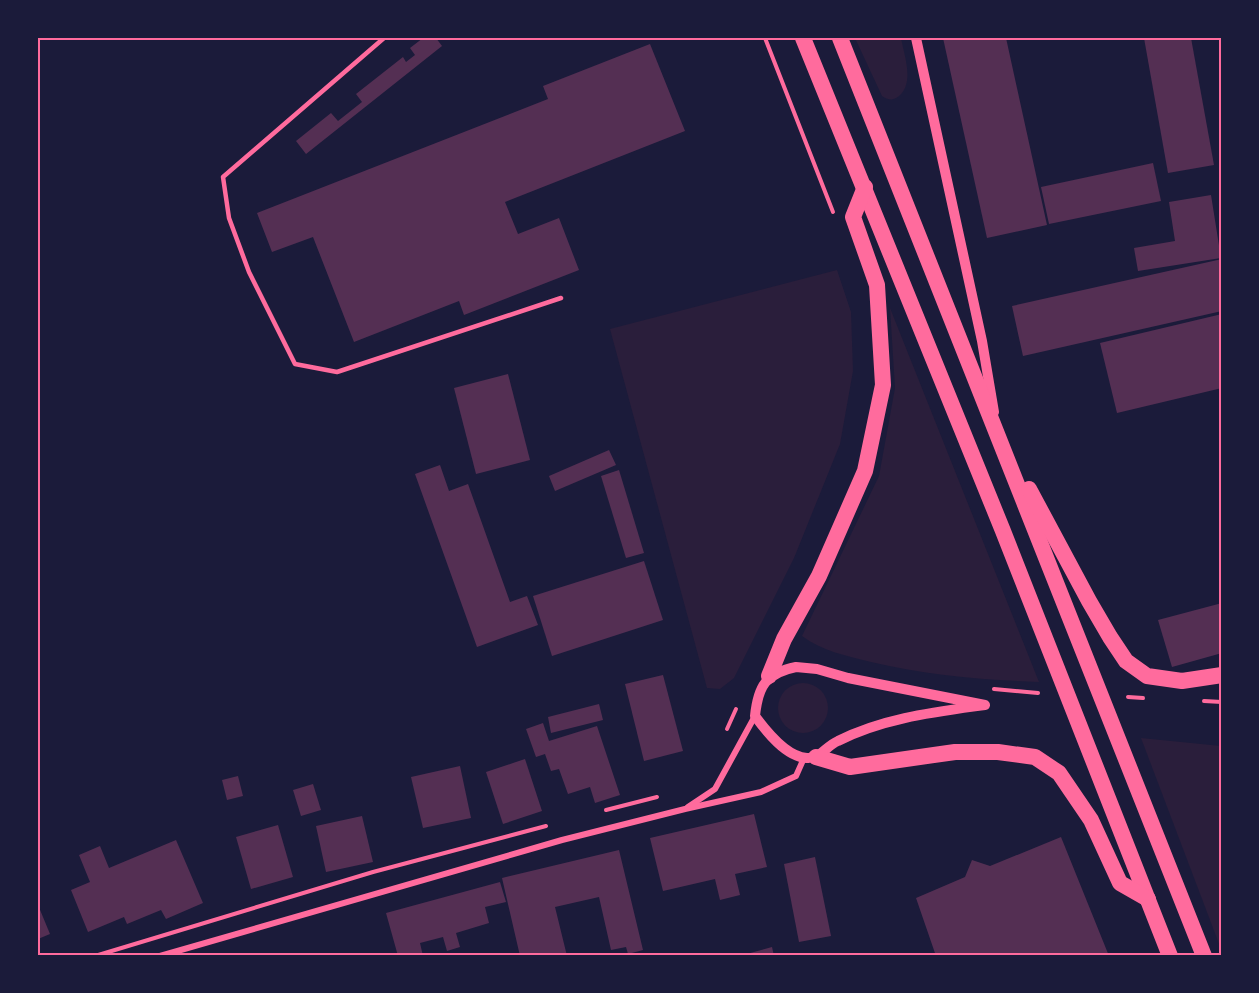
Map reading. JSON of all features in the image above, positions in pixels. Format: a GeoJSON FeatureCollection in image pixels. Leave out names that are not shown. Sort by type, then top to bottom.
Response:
{"type":"FeatureCollection","features":[{"type":"Feature","properties":{"kind":"highway"},"geometry":{"type":"LineString","coordinates":[[803,38],[865,188],[1170,956]]}},
{"type":"Feature","properties":{"kind":"highway"},"geometry":{"type":"LineString","coordinates":[[840,38],[1204,956]]}},
{"type":"Feature","properties":{"kind":"highway"},"geometry":{"type":"LineString","coordinates":[[769,676],[784,639],[819,576],[865,471],[883,385],[877,285],[853,217],[865,188]]}},
{"type":"Feature","properties":{"kind":"highway"},"geometry":{"type":"LineString","coordinates":[[997,430],[1089,601],[1126,661],[1147,676],[1182,681],[1221,675]]}},
{"type":"Feature","properties":{"kind":"highway"},"geometry":{"type":"LineString","coordinates":[[810,758],[850,767],[955,752],[998,752],[1035,757],[1059,773],[1091,820],[1120,883],[1148,899]]}},
{"type":"Feature","properties":{"kind":"street"},"geometry":{"type":"LineString","coordinates":[[916,38],[982,341],[997,430]]}},
{"type":"Feature","properties":{"kind":"street"},"geometry":{"type":"LineString","coordinates":[[160,956],[562,840],[761,792],[796,776],[810,758],[836,741],[878,725],[914,716],[985,705],[848,678],[817,669],[796,667],[779,670],[769,676],[756,698],[754,716],[715,789],[685,809]]}},
{"type":"Feature","properties":{"kind":"street"},"geometry":{"type":"LineString","coordinates":[[754,716],[783,748],[810,758]]}},
{"type":"Feature","properties":{"kind":"lane"},"geometry":{"type":"LineString","coordinates":[[384,38],[223,177],[229,218],[249,272],[295,364],[337,372],[561,298]]}},
{"type":"Feature","properties":{"kind":"path"},"geometry":{"type":"LineString","coordinates":[[765,38],[837,221]]}},
{"type":"Feature","properties":{"kind":"path"},"geometry":{"type":"LineString","coordinates":[[605,810],[662,796]]}},
{"type":"Feature","properties":{"kind":"path"},"geometry":{"type":"LineString","coordinates":[[95,956],[373,872],[548,825]]}},
{"type":"Feature","properties":{"kind":"shaded area"},"geometry":{"type":"Polygon","coordinates":[[[855,38],[901,38],[907,76],[904,90],[895,99],[882,96],[855,38]]]}},
{"type":"Feature","properties":{"kind":"shaded area"},"geometry":{"type":"Polygon","coordinates":[[[837,270],[851,312],[853,371],[840,444],[794,558],[734,678],[720,689],[707,688],[610,329],[837,270]]]}},
{"type":"Feature","properties":{"kind":"shaded area"},"geometry":{"type":"Polygon","coordinates":[[[890,308],[1039,682],[955,676],[892,667],[835,652],[818,646],[802,636],[879,476],[895,388],[890,308]]]}},
{"type":"Feature","properties":{"kind":"shaded area"},"geometry":{"type":"Polygon","coordinates":[[[798,683],[808,683],[821,690],[828,703],[828,713],[821,726],[808,733],[798,733],[789,729],[782,722],[778,713],[778,703],[782,694],[789,687],[798,683]]]}},
{"type":"Feature","properties":{"kind":"shaded area"},"geometry":{"type":"Polygon","coordinates":[[[1141,738],[1221,746],[1221,949],[1141,738]]]}},
{"type":"Feature","properties":{"kind":"building"},"geometry":{"type":"Polygon","coordinates":[[[423,38],[436,38],[442,46],[306,154],[296,141],[331,113],[338,121],[362,102],[356,94],[403,57],[406,62],[415,55],[410,48],[423,38]]]}},
{"type":"Feature","properties":{"kind":"building"},"geometry":{"type":"Polygon","coordinates":[[[943,38],[1006,38],[1047,225],[987,238],[943,38]]]}},
{"type":"Feature","properties":{"kind":"building"},"geometry":{"type":"Polygon","coordinates":[[[1144,38],[1191,38],[1214,165],[1168,173],[1144,38]]]}},
{"type":"Feature","properties":{"kind":"building"},"geometry":{"type":"Polygon","coordinates":[[[650,44],[685,131],[505,202],[518,234],[559,218],[579,270],[464,315],[459,301],[354,342],[313,237],[272,252],[257,213],[548,99],[543,86],[650,44]]]}},
{"type":"Feature","properties":{"kind":"building"},"geometry":{"type":"Polygon","coordinates":[[[1153,163],[1161,201],[1049,224],[1041,187],[1153,163]]]}},
{"type":"Feature","properties":{"kind":"building"},"geometry":{"type":"Polygon","coordinates":[[[1211,195],[1221,258],[1138,271],[1134,248],[1175,241],[1169,202],[1211,195]]]}},
{"type":"Feature","properties":{"kind":"building"},"geometry":{"type":"Polygon","coordinates":[[[1222,259],[1222,311],[1023,356],[1012,306],[1222,259]]]}},
{"type":"Feature","properties":{"kind":"building"},"geometry":{"type":"Polygon","coordinates":[[[1222,314],[1222,388],[1117,413],[1100,343],[1222,314]]]}},
{"type":"Feature","properties":{"kind":"building"},"geometry":{"type":"Polygon","coordinates":[[[508,374],[530,460],[476,474],[454,388],[508,374]]]}},
{"type":"Feature","properties":{"kind":"building"},"geometry":{"type":"Polygon","coordinates":[[[609,450],[616,465],[555,491],[549,476],[609,450]]]}},
{"type":"Feature","properties":{"kind":"building"},"geometry":{"type":"Polygon","coordinates":[[[440,465],[449,491],[468,484],[510,602],[527,596],[538,625],[477,647],[415,474],[440,465]]]}},
{"type":"Feature","properties":{"kind":"building"},"geometry":{"type":"Polygon","coordinates":[[[619,470],[644,553],[626,558],[601,476],[619,470]]]}},
{"type":"Feature","properties":{"kind":"building"},"geometry":{"type":"Polygon","coordinates":[[[644,561],[663,620],[552,656],[533,596],[644,561]]]}},
{"type":"Feature","properties":{"kind":"building"},"geometry":{"type":"Polygon","coordinates":[[[1222,603],[1222,653],[1172,667],[1158,620],[1222,603]]]}},
{"type":"Feature","properties":{"kind":"building"},"geometry":{"type":"Polygon","coordinates":[[[663,675],[683,751],[644,761],[625,684],[663,675]]]}},
{"type":"Feature","properties":{"kind":"building"},"geometry":{"type":"Polygon","coordinates":[[[599,704],[603,720],[551,733],[548,717],[599,704]]]}},
{"type":"Feature","properties":{"kind":"building"},"geometry":{"type":"Polygon","coordinates":[[[543,723],[549,741],[597,726],[620,795],[595,803],[590,787],[568,794],[559,769],[551,771],[545,754],[536,757],[526,729],[543,723]]]}},
{"type":"Feature","properties":{"kind":"building"},"geometry":{"type":"Polygon","coordinates":[[[525,759],[542,811],[503,824],[486,772],[525,759]]]}},
{"type":"Feature","properties":{"kind":"building"},"geometry":{"type":"Polygon","coordinates":[[[460,766],[471,818],[423,828],[411,777],[460,766]]]}},
{"type":"Feature","properties":{"kind":"building"},"geometry":{"type":"Polygon","coordinates":[[[238,776],[243,796],[227,800],[222,780],[238,776]]]}},
{"type":"Feature","properties":{"kind":"building"},"geometry":{"type":"Polygon","coordinates":[[[313,784],[321,810],[301,816],[293,790],[313,784]]]}},
{"type":"Feature","properties":{"kind":"building"},"geometry":{"type":"Polygon","coordinates":[[[754,814],[767,867],[735,874],[740,895],[720,900],[715,879],[663,891],[650,838],[754,814]]]}},
{"type":"Feature","properties":{"kind":"building"},"geometry":{"type":"Polygon","coordinates":[[[362,816],[373,862],[326,872],[316,826],[362,816]]]}},
{"type":"Feature","properties":{"kind":"building"},"geometry":{"type":"Polygon","coordinates":[[[278,825],[293,877],[251,889],[236,837],[278,825]]]}},
{"type":"Feature","properties":{"kind":"building"},"geometry":{"type":"Polygon","coordinates":[[[1061,837],[1109,956],[936,956],[916,898],[965,877],[972,860],[990,866],[1061,837]]]}},
{"type":"Feature","properties":{"kind":"building"},"geometry":{"type":"Polygon","coordinates":[[[176,840],[203,903],[166,919],[161,910],[127,924],[124,917],[88,932],[71,890],[90,882],[79,855],[100,846],[109,868],[176,840]]]}},
{"type":"Feature","properties":{"kind":"building"},"geometry":{"type":"Polygon","coordinates":[[[619,850],[643,950],[628,954],[626,947],[611,950],[599,897],[555,907],[567,956],[520,956],[502,878],[619,850]]]}},
{"type":"Feature","properties":{"kind":"building"},"geometry":{"type":"Polygon","coordinates":[[[815,857],[831,936],[799,942],[784,864],[815,857]]]}},
{"type":"Feature","properties":{"kind":"building"},"geometry":{"type":"Polygon","coordinates":[[[500,882],[506,902],[485,907],[489,923],[456,933],[460,947],[447,951],[443,937],[420,943],[423,956],[398,956],[386,913],[500,882]]]}},
{"type":"Feature","properties":{"kind":"building"},"geometry":{"type":"Polygon","coordinates":[[[38,905],[50,934],[38,939],[38,905]]]}},
{"type":"Feature","properties":{"kind":"building"},"geometry":{"type":"Polygon","coordinates":[[[772,947],[774,956],[743,956],[743,955],[772,947]]]}}]}
